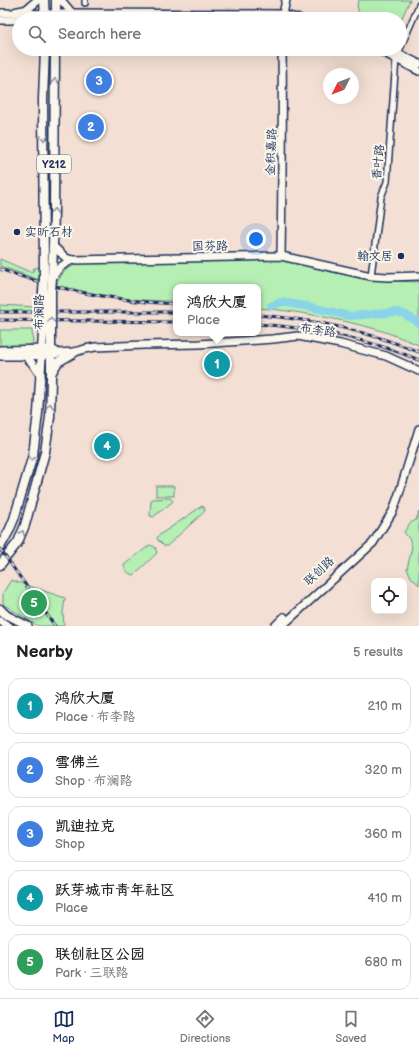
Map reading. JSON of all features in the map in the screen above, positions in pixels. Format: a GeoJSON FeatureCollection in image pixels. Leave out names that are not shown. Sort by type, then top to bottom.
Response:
{"type":"FeatureCollection","features":[{"type":"Feature","properties":{"kind":"main road"},"geometry":{"type":"LineString","coordinates":[[24,12],[38,0]]}},
{"type":"Feature","properties":{"kind":"main road"},"geometry":{"type":"LineString","coordinates":[[44,0],[45,12]]}},
{"type":"Feature","properties":{"kind":"main road"},"geometry":{"type":"LineString","coordinates":[[56,0],[56,12]]}},
{"type":"Feature","properties":{"kind":"main road","name":"布澜路"},"geometry":{"type":"LineString","coordinates":[[44,56],[48,278]]}},
{"type":"Feature","properties":{"kind":"main road","name":"布澜路"},"geometry":{"type":"LineString","coordinates":[[0,547],[14,519],[33,455],[42,352],[47,334],[47,292],[53,246],[54,212],[55,56]]}},
{"type":"Feature","properties":{"kind":"main road","name":"布澜路"},"geometry":{"type":"LineString","coordinates":[[0,565],[13,549],[21,535],[34,497],[45,452],[50,417],[54,352],[47,334]]}},
{"type":"Feature","properties":{"kind":"main road"},"geometry":{"type":"LineString","coordinates":[[52,373],[58,362],[75,352]]}},
{"type":"Feature","properties":{"kind":"street"},"geometry":{"type":"LineString","coordinates":[[61,0],[68,12]]}},
{"type":"Feature","properties":{"kind":"street"},"geometry":{"type":"LineString","coordinates":[[283,12],[286,0]]}},
{"type":"Feature","properties":{"kind":"street","name":"香叶路"},"geometry":{"type":"LineString","coordinates":[[407,33],[419,5]]}},
{"type":"Feature","properties":{"kind":"street"},"geometry":{"type":"LineString","coordinates":[[0,13],[12,16]]}},
{"type":"Feature","properties":{"kind":"street"},"geometry":{"type":"LineString","coordinates":[[0,20],[12,19]]}},
{"type":"Feature","properties":{"kind":"street","name":"金积嘉路"},"geometry":{"type":"LineString","coordinates":[[281,256],[283,123],[282,56]]}},
{"type":"Feature","properties":{"kind":"street","name":"香叶路"},"geometry":{"type":"LineString","coordinates":[[371,276],[381,197],[387,182],[399,56]]}},
{"type":"Feature","properties":{"kind":"street"},"geometry":{"type":"LineString","coordinates":[[403,56],[419,71]]}},
{"type":"Feature","properties":{"kind":"street"},"geometry":{"type":"LineString","coordinates":[[406,56],[419,64]]}},
{"type":"Feature","properties":{"kind":"street"},"geometry":{"type":"LineString","coordinates":[[53,246],[66,258],[72,260]]}},
{"type":"Feature","properties":{"kind":"street","name":"国芬路"},"geometry":{"type":"LineString","coordinates":[[72,260],[281,256],[371,276],[419,276]]}},
{"type":"Feature","properties":{"kind":"street"},"geometry":{"type":"LineString","coordinates":[[48,278],[72,260]]}},
{"type":"Feature","properties":{"kind":"street","name":"布李路"},"geometry":{"type":"LineString","coordinates":[[42,352],[75,352],[85,349],[144,345],[273,340],[298,336],[340,344],[386,356],[419,371]]}},
{"type":"Feature","properties":{"kind":"street"},"geometry":{"type":"LineString","coordinates":[[0,350],[42,352]]}},
{"type":"Feature","properties":{"kind":"street"},"geometry":{"type":"LineString","coordinates":[[0,356],[25,356],[42,352]]}},
{"type":"Feature","properties":{"kind":"street"},"geometry":{"type":"LineString","coordinates":[[25,356],[41,376]]}},
{"type":"Feature","properties":{"kind":"street","name":"联创路"},"geometry":{"type":"LineString","coordinates":[[275,626],[378,533],[386,523],[395,506],[419,428]]}},
{"type":"Feature","properties":{"kind":"street","name":"联创路"},"geometry":{"type":"LineString","coordinates":[[282,626],[373,543],[378,533]]}},
{"type":"Feature","properties":{"kind":"street"},"geometry":{"type":"LineString","coordinates":[[2,612],[28,626]]}},
{"type":"Feature","properties":{"kind":"street"},"geometry":{"type":"LineString","coordinates":[[0,621],[9,626]]}},
{"type":"Feature","properties":{"kind":"green space"},"geometry":{"type":"Polygon","coordinates":[[[359,0],[410,0],[405,12],[358,12],[357,5],[359,0]]]}},
{"type":"Feature","properties":{"kind":"green space"},"geometry":{"type":"Polygon","coordinates":[[[0,259],[30,272],[33,271],[34,268],[42,267],[42,281],[0,266],[0,259]]]}},
{"type":"Feature","properties":{"kind":"green space"},"geometry":{"type":"Polygon","coordinates":[[[277,259],[368,280],[419,282],[419,345],[384,332],[349,322],[304,313],[261,308],[261,284],[173,284],[173,301],[101,296],[58,287],[56,285],[64,271],[78,263],[277,259]]]}},
{"type":"Feature","properties":{"kind":"green space"},"geometry":{"type":"Polygon","coordinates":[[[0,305],[36,307],[37,312],[0,311],[0,305]]]}},
{"type":"Feature","properties":{"kind":"green space"},"geometry":{"type":"Polygon","coordinates":[[[0,330],[32,330],[33,343],[20,349],[0,348],[0,330]]]}},
{"type":"Feature","properties":{"kind":"green space"},"geometry":{"type":"Polygon","coordinates":[[[156,486],[174,486],[174,496],[156,496],[156,486]]]}},
{"type":"Feature","properties":{"kind":"green space"},"geometry":{"type":"Polygon","coordinates":[[[170,498],[173,501],[171,503],[153,517],[150,516],[151,500],[170,498]]]}},
{"type":"Feature","properties":{"kind":"green space"},"geometry":{"type":"Polygon","coordinates":[[[202,506],[204,507],[205,511],[167,546],[164,546],[157,539],[158,536],[202,506]]]}},
{"type":"Feature","properties":{"kind":"green space"},"geometry":{"type":"Polygon","coordinates":[[[419,512],[419,585],[411,577],[407,569],[412,547],[410,540],[404,532],[410,523],[416,520],[419,512]]]}},
{"type":"Feature","properties":{"kind":"green space"},"geometry":{"type":"Polygon","coordinates":[[[150,545],[155,547],[157,553],[134,575],[128,573],[124,565],[150,545]]]}},
{"type":"Feature","properties":{"kind":"green space"},"geometry":{"type":"Polygon","coordinates":[[[11,580],[65,598],[63,613],[64,626],[38,626],[3,604],[3,593],[11,580]]]}},
{"type":"Feature","properties":{"kind":"waterway"},"geometry":{"type":"LineString","coordinates":[[271,306],[281,302],[350,316],[397,312],[404,314],[419,323]]}},
{"type":"Feature","properties":{"kind":"railway"},"geometry":{"type":"LineString","coordinates":[[0,269],[65,289],[109,297],[173,304]]}},
{"type":"Feature","properties":{"kind":"railway"},"geometry":{"type":"LineString","coordinates":[[0,312],[173,312]]}},
{"type":"Feature","properties":{"kind":"railway"},"geometry":{"type":"LineString","coordinates":[[261,315],[340,327],[380,338],[419,352]]}},
{"type":"Feature","properties":{"kind":"railway"},"geometry":{"type":"LineString","coordinates":[[0,320],[173,322]]}},
{"type":"Feature","properties":{"kind":"railway"},"geometry":{"type":"LineString","coordinates":[[261,324],[300,328],[340,335],[399,352],[419,360]]}},
{"type":"Feature","properties":{"kind":"railway"},"geometry":{"type":"LineString","coordinates":[[0,549],[55,626]]}},
{"type":"Feature","properties":{"kind":"place","name":"凯迪拉克"},"geometry":{"type":"Point","coordinates":[99,81]}},
{"type":"Feature","properties":{"kind":"place","name":"雪佛兰"},"geometry":{"type":"Point","coordinates":[91,127]}},
{"type":"Feature","properties":{"kind":"place","name":"实昕石材"},"geometry":{"type":"Point","coordinates":[17,232]}},
{"type":"Feature","properties":{"kind":"place","name":"翰文居"},"geometry":{"type":"Point","coordinates":[401,256]}},
{"type":"Feature","properties":{"kind":"place","name":"鸿欣大厦"},"geometry":{"type":"Point","coordinates":[217,364]}},
{"type":"Feature","properties":{"kind":"place","name":"跃芽城市青年社区"},"geometry":{"type":"Point","coordinates":[107,446]}},
{"type":"Feature","properties":{"kind":"place","name":"联创社区公园"},"geometry":{"type":"Point","coordinates":[34,603]}}]}
